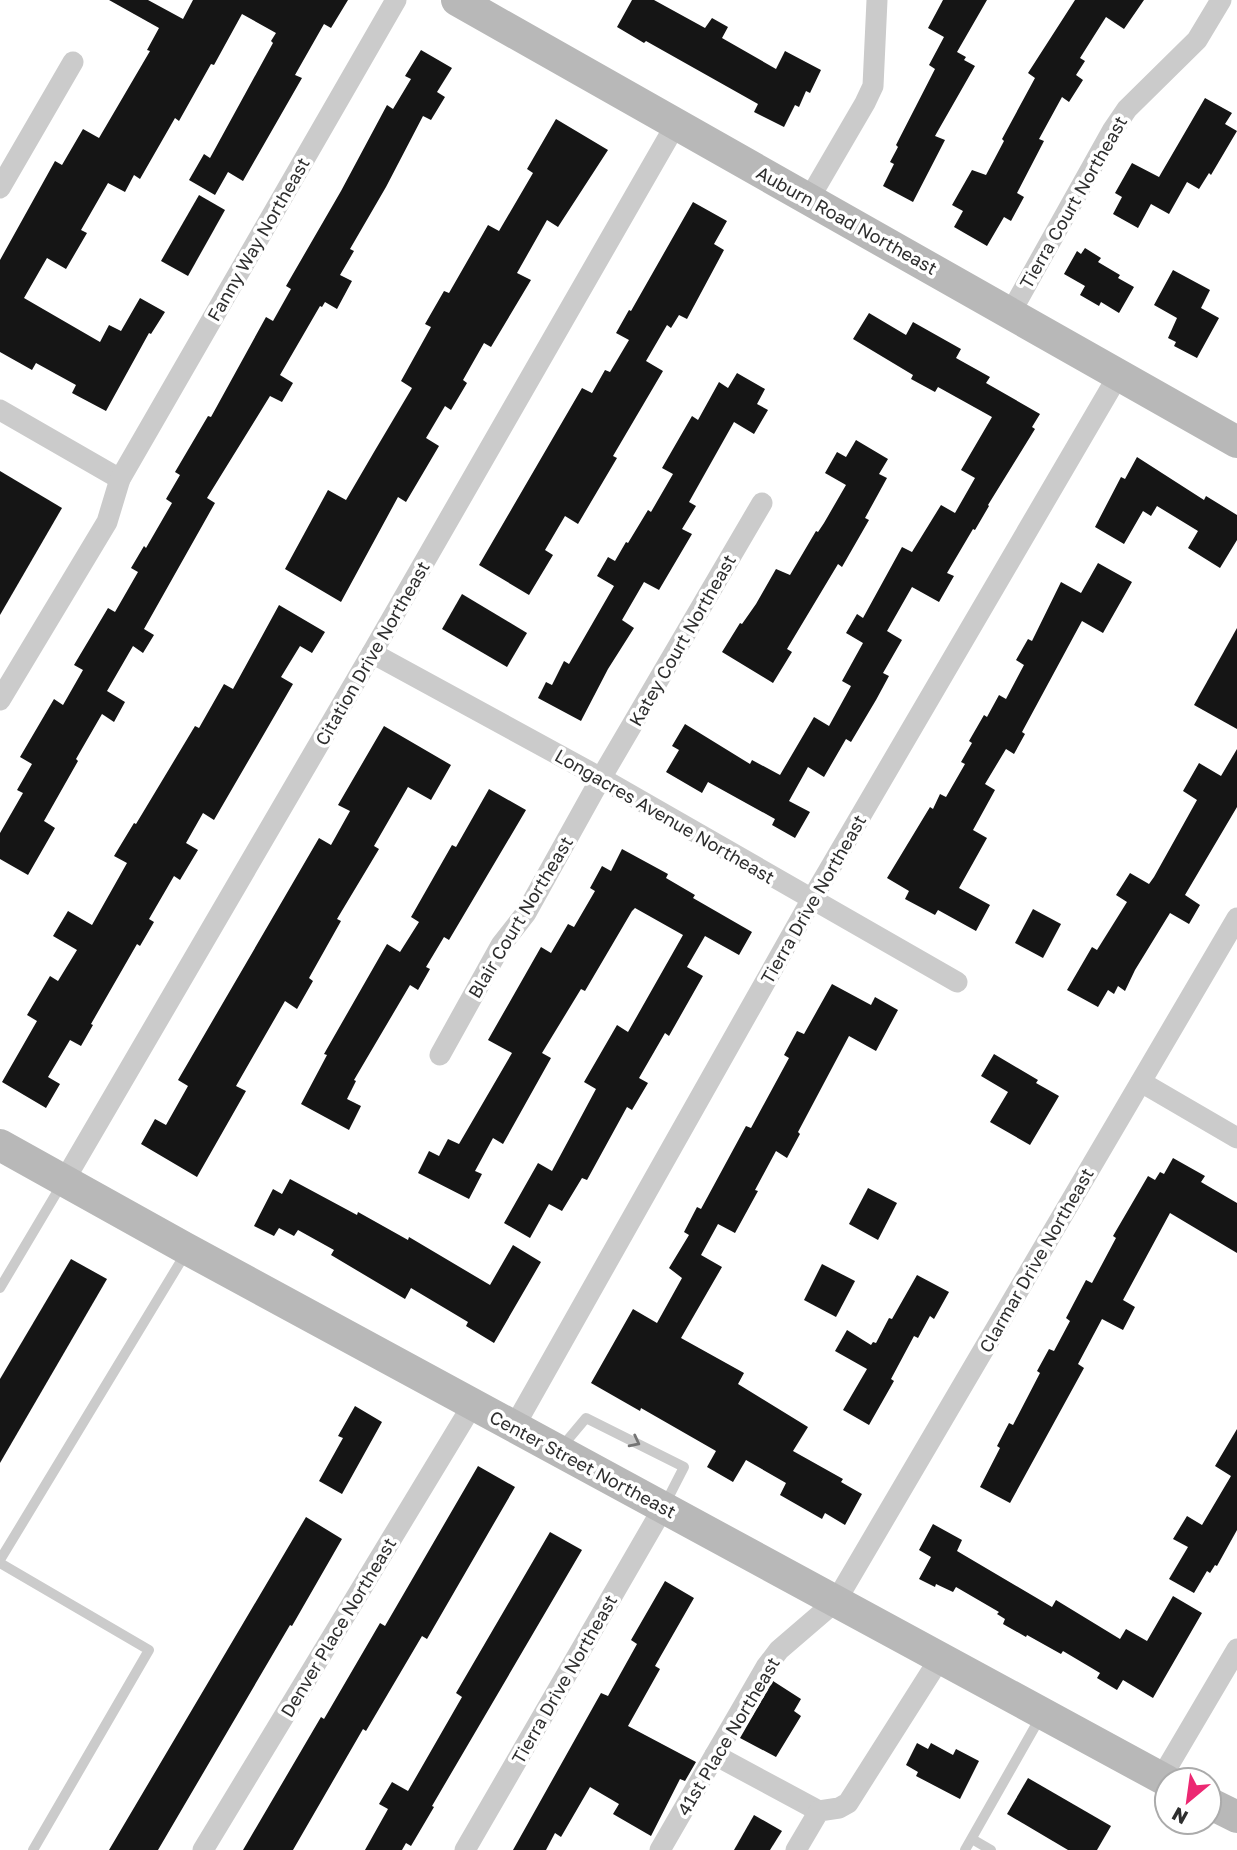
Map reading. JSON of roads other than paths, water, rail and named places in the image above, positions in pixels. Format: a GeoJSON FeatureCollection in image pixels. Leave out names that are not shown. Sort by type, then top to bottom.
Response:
{"type":"FeatureCollection","features":[{"type":"Feature","properties":{"kind":"main road","name":"Auburn Road Northeast"},"geometry":{"type":"LineString","coordinates":[[457,0],[1237,442]]}},
{"type":"Feature","properties":{"kind":"main road","name":"Center Street Northeast"},"geometry":{"type":"LineString","coordinates":[[0,1145],[188,1250],[1153,1774]]}},
{"type":"Feature","properties":{"kind":"street","name":"Fanny Way Northeast"},"geometry":{"type":"LineString","coordinates":[[0,700],[107,522],[120,479],[396,0]]}},
{"type":"Feature","properties":{"kind":"street"},"geometry":{"type":"LineString","coordinates":[[809,199],[873,86],[877,0]]}},
{"type":"Feature","properties":{"kind":"street","name":"Tierra Court Northeast"},"geometry":{"type":"LineString","coordinates":[[1011,312],[1112,131],[1128,109],[1198,40],[1221,0]]}},
{"type":"Feature","properties":{"kind":"street"},"geometry":{"type":"LineString","coordinates":[[0,188],[73,62]]}},
{"type":"Feature","properties":{"kind":"street","name":"Citation Drive Northeast"},"geometry":{"type":"LineString","coordinates":[[64,1181],[676,124]]}},
{"type":"Feature","properties":{"kind":"street","name":"Tierra Drive Northeast"},"geometry":{"type":"LineString","coordinates":[[514,1427],[812,899],[1119,374]]}},
{"type":"Feature","properties":{"kind":"street"},"geometry":{"type":"LineString","coordinates":[[0,410],[120,479]]}},
{"type":"Feature","properties":{"kind":"street","name":"Katey Court Northeast"},"geometry":{"type":"LineString","coordinates":[[601,778],[762,503]]}},
{"type":"Feature","properties":{"kind":"street","name":"Longacres Avenue Northeast"},"geometry":{"type":"LineString","coordinates":[[372,653],[601,778],[957,982]]}},
{"type":"Feature","properties":{"kind":"street","name":"Blair Court Northeast"},"geometry":{"type":"LineString","coordinates":[[440,1055],[501,945],[526,913],[601,778]]}},
{"type":"Feature","properties":{"kind":"street","name":"Clarmar Drive Northeast"},"geometry":{"type":"LineString","coordinates":[[836,1601],[1237,918]]}},
{"type":"Feature","properties":{"kind":"street"},"geometry":{"type":"LineString","coordinates":[[1141,1083],[1237,1138]]}},
{"type":"Feature","properties":{"kind":"street","name":"Denver Place Northeast"},"geometry":{"type":"LineString","coordinates":[[203,1850],[473,1404]]}},
{"type":"Feature","properties":{"kind":"street","name":"Tierra Drive Northeast"},"geometry":{"type":"LineString","coordinates":[[465,1850],[663,1507]]}},
{"type":"Feature","properties":{"kind":"street","name":"41st Place Northeast"},"geometry":{"type":"LineString","coordinates":[[660,1850],[779,1650],[836,1601]]}},
{"type":"Feature","properties":{"kind":"street"},"geometry":{"type":"LineString","coordinates":[[1172,1766],[1237,1649]]}},
{"type":"Feature","properties":{"kind":"street"},"geometry":{"type":"LineString","coordinates":[[715,1755],[819,1811],[839,1808],[848,1803],[940,1658]]}},
{"type":"Feature","properties":{"kind":"street"},"geometry":{"type":"LineString","coordinates":[[796,1850],[819,1811]]}},
{"type":"Feature","properties":{"kind":"lane"},"geometry":{"type":"LineString","coordinates":[[0,1288],[64,1181]]}},
{"type":"Feature","properties":{"kind":"lane"},"geometry":{"type":"LineString","coordinates":[[33,1850],[149,1650],[0,1561],[188,1250]]}},
{"type":"Feature","properties":{"kind":"lane"},"geometry":{"type":"LineString","coordinates":[[558,1451],[586,1418],[684,1467],[663,1507]]}},
{"type":"Feature","properties":{"kind":"lane"},"geometry":{"type":"LineString","coordinates":[[965,1850],[1042,1714]]}},
{"type":"Feature","properties":{"kind":"lane"},"geometry":{"type":"LineString","coordinates":[[972,1839],[991,1850]]}}]}
